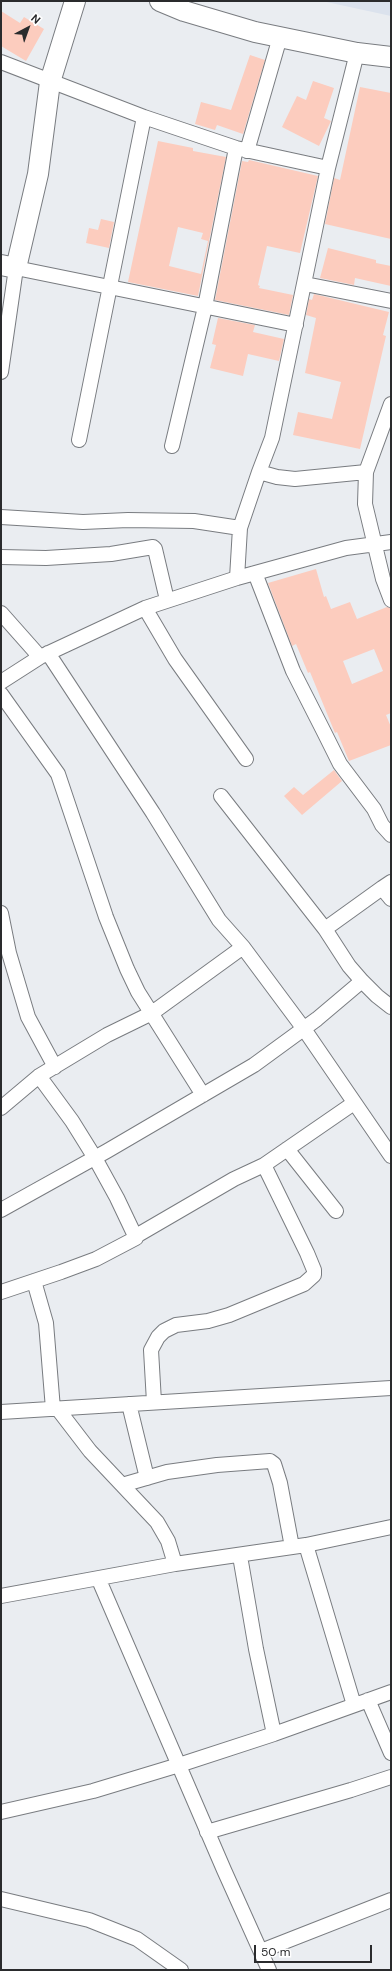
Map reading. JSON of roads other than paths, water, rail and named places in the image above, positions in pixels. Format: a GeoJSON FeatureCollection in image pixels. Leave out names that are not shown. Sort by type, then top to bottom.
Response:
{"type":"FeatureCollection","features":[{"type":"Feature","properties":{"kind":"street"},"geometry":{"type":"LineString","coordinates":[[1,372],[9,267],[38,174],[50,82],[74,1]]}},
{"type":"Feature","properties":{"kind":"street"},"geometry":{"type":"LineString","coordinates":[[160,1],[184,11],[280,37],[357,53],[391,57]]}},
{"type":"Feature","properties":{"kind":"street"},"geometry":{"type":"LineString","coordinates":[[172,446],[242,149],[280,37]]}},
{"type":"Feature","properties":{"kind":"street"},"geometry":{"type":"LineString","coordinates":[[237,578],[240,528],[272,438],[328,168],[357,53]]}},
{"type":"Feature","properties":{"kind":"street"},"geometry":{"type":"LineString","coordinates":[[1,62],[144,117],[242,149],[328,168]]}},
{"type":"Feature","properties":{"kind":"street"},"geometry":{"type":"LineString","coordinates":[[79,440],[144,117]]}},
{"type":"Feature","properties":{"kind":"street"},"geometry":{"type":"LineString","coordinates":[[9,267],[296,325]]}},
{"type":"Feature","properties":{"kind":"street"},"geometry":{"type":"LineString","coordinates":[[305,284],[391,300]]}},
{"type":"Feature","properties":{"kind":"street"},"geometry":{"type":"LineString","coordinates":[[391,404],[366,472],[365,504],[383,579],[391,600]]}},
{"type":"Feature","properties":{"kind":"street"},"geometry":{"type":"LineString","coordinates":[[259,472],[277,477],[295,479],[366,472]]}},
{"type":"Feature","properties":{"kind":"street"},"geometry":{"type":"LineString","coordinates":[[1,517],[83,522],[128,520],[194,521],[240,528]]}},
{"type":"Feature","properties":{"kind":"street"},"geometry":{"type":"LineString","coordinates":[[1,682],[44,655],[145,608],[167,600],[237,578],[346,548],[391,542]]}},
{"type":"Feature","properties":{"kind":"street"},"geometry":{"type":"LineString","coordinates":[[1,557],[46,558],[111,554],[153,547],[155,549],[167,600]]}},
{"type":"Feature","properties":{"kind":"street"},"geometry":{"type":"LineString","coordinates":[[256,573],[294,671],[340,764],[374,809],[382,825],[391,835]]}},
{"type":"Feature","properties":{"kind":"street"},"geometry":{"type":"LineString","coordinates":[[145,608],[175,659],[246,759]]}},
{"type":"Feature","properties":{"kind":"street"},"geometry":{"type":"LineString","coordinates":[[1,613],[44,655],[153,813],[219,920],[243,947],[304,1028],[391,1156]]}},
{"type":"Feature","properties":{"kind":"street"},"geometry":{"type":"LineString","coordinates":[[1,694],[58,774],[109,923],[138,992],[203,1095]]}},
{"type":"Feature","properties":{"kind":"street"},"geometry":{"type":"LineString","coordinates":[[220,796],[325,929],[349,966],[362,981],[391,1007]]}},
{"type":"Feature","properties":{"kind":"street"},"geometry":{"type":"LineString","coordinates":[[325,929],[388,890]]}},
{"type":"Feature","properties":{"kind":"street"},"geometry":{"type":"LineString","coordinates":[[1,913],[9,953],[28,1017],[55,1067]]}},
{"type":"Feature","properties":{"kind":"street"},"geometry":{"type":"LineString","coordinates":[[1,1108],[39,1076],[107,1036],[152,1013],[243,947]]}},
{"type":"Feature","properties":{"kind":"street"},"geometry":{"type":"LineString","coordinates":[[1,1210],[95,1158],[254,1065],[304,1028],[362,981]]}},
{"type":"Feature","properties":{"kind":"street"},"geometry":{"type":"LineString","coordinates":[[39,1076],[72,1122],[95,1158],[136,1236]]}},
{"type":"Feature","properties":{"kind":"street"},"geometry":{"type":"LineString","coordinates":[[1,1292],[96,1259],[135,1240],[136,1236],[234,1179],[264,1165],[288,1150],[354,1103]]}},
{"type":"Feature","properties":{"kind":"street"},"geometry":{"type":"LineString","coordinates":[[288,1150],[336,1212]]}},
{"type":"Feature","properties":{"kind":"street"},"geometry":{"type":"LineString","coordinates":[[154,1402],[152,1350],[158,1337],[164,1331],[176,1325],[208,1321],[229,1315],[304,1284],[314,1275],[314,1270],[307,1253],[264,1165]]}},
{"type":"Feature","properties":{"kind":"street"},"geometry":{"type":"LineString","coordinates":[[34,1281],[46,1323],[55,1408],[90,1451],[157,1522],[168,1541],[175,1564]]}},
{"type":"Feature","properties":{"kind":"street"},"geometry":{"type":"LineString","coordinates":[[1,1412],[391,1388]]}},
{"type":"Feature","properties":{"kind":"street"},"geometry":{"type":"LineString","coordinates":[[129,1404],[147,1478]]}},
{"type":"Feature","properties":{"kind":"street"},"geometry":{"type":"LineString","coordinates":[[122,1485],[167,1472],[217,1465],[273,1462],[280,1482],[292,1547]]}},
{"type":"Feature","properties":{"kind":"street"},"geometry":{"type":"LineString","coordinates":[[1,1596],[98,1580],[175,1564],[240,1556],[306,1545],[391,1527]]}},
{"type":"Feature","properties":{"kind":"street"},"geometry":{"type":"LineString","coordinates":[[306,1545],[361,1702],[391,1753]]}},
{"type":"Feature","properties":{"kind":"street"},"geometry":{"type":"LineString","coordinates":[[240,1556],[258,1657],[274,1734]]}},
{"type":"Feature","properties":{"kind":"street"},"geometry":{"type":"LineString","coordinates":[[98,1580],[207,1832],[270,1970]]}},
{"type":"Feature","properties":{"kind":"street"},"geometry":{"type":"LineString","coordinates":[[1,1812],[93,1791],[179,1765],[274,1734],[391,1692]]}},
{"type":"Feature","properties":{"kind":"street"},"geometry":{"type":"LineString","coordinates":[[207,1832],[391,1777]]}},
{"type":"Feature","properties":{"kind":"street"},"geometry":{"type":"LineString","coordinates":[[1,1899],[89,1920],[137,1939],[181,1970]]}},
{"type":"Feature","properties":{"kind":"street"},"geometry":{"type":"LineString","coordinates":[[261,1951],[391,1900]]}}]}
